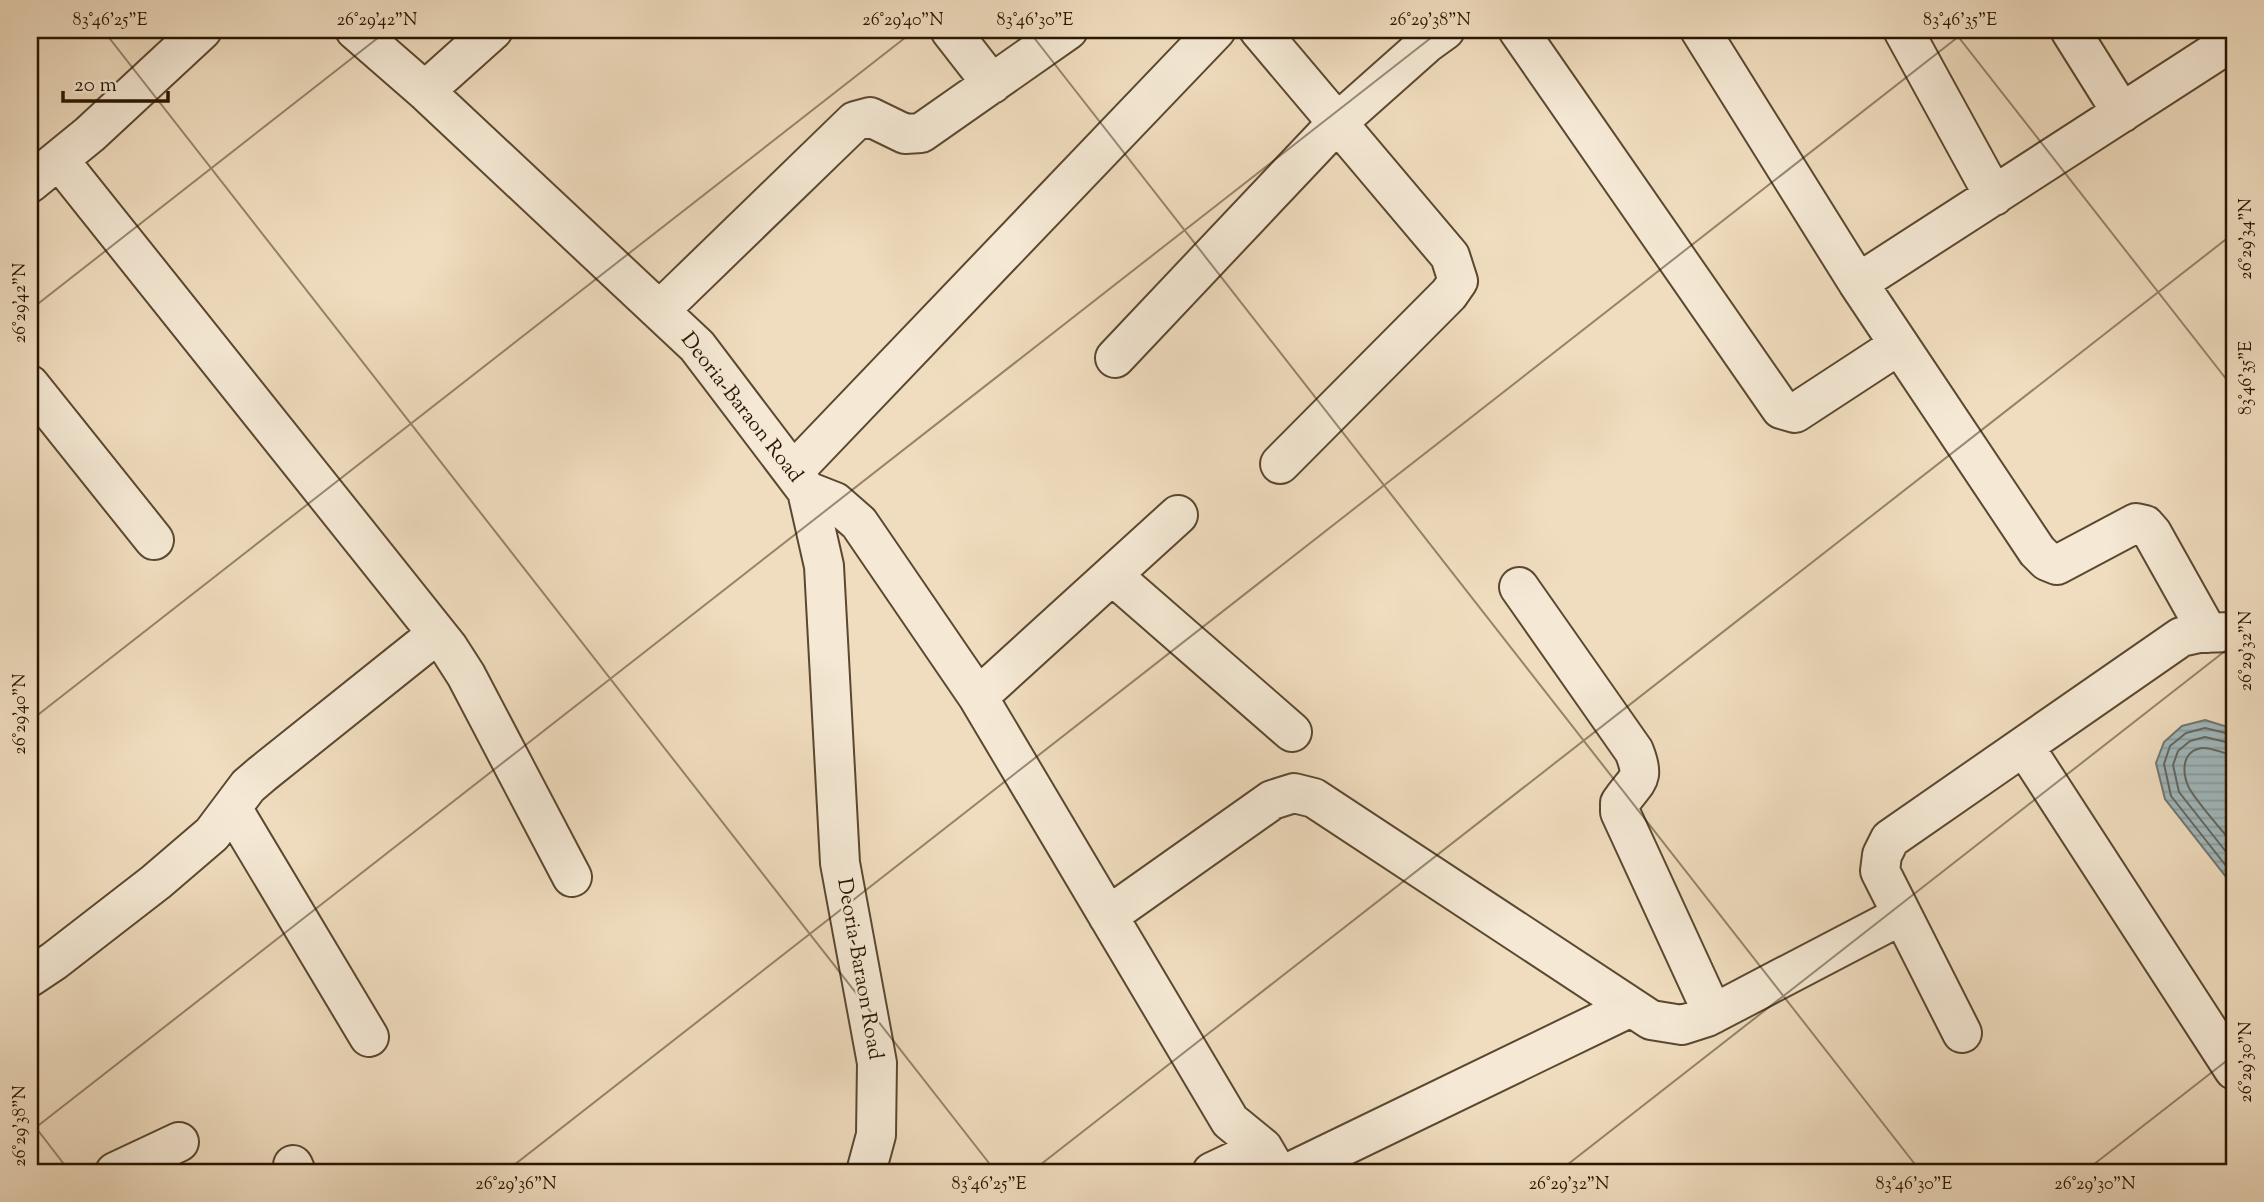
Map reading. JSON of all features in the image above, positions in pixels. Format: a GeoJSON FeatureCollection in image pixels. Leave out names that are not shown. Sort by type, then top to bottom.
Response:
{"type":"FeatureCollection","features":[{"type":"Feature","properties":{"kind":"street"},"geometry":{"type":"LineString","coordinates":[[30,183],[202,30]]}},
{"type":"Feature","properties":{"kind":"street","name":"Deoria-Baraon Road"},"geometry":{"type":"LineString","coordinates":[[355,30],[425,91],[697,345],[800,482],[824,566],[840,863],[877,1063],[876,1135],[866,1172]]}},
{"type":"Feature","properties":{"kind":"street"},"geometry":{"type":"LineString","coordinates":[[425,91],[493,30]]}},
{"type":"Feature","properties":{"kind":"street"},"geometry":{"type":"LineString","coordinates":[[950,30],[992,84]]}},
{"type":"Feature","properties":{"kind":"street"},"geometry":{"type":"LineString","coordinates":[[660,310],[855,121],[870,117],[905,134],[921,133],[1068,30]]}},
{"type":"Feature","properties":{"kind":"street"},"geometry":{"type":"LineString","coordinates":[[1216,30],[800,482],[835,502],[859,523],[978,698],[1230,1121],[1277,1164]]}},
{"type":"Feature","properties":{"kind":"street"},"geometry":{"type":"LineString","coordinates":[[1259,30],[1450,256],[1458,281],[1449,294],[1280,464]]}},
{"type":"Feature","properties":{"kind":"street"},"geometry":{"type":"LineString","coordinates":[[1115,358],[1337,123],[1445,30]]}},
{"type":"Feature","properties":{"kind":"street"},"geometry":{"type":"LineString","coordinates":[[1518,30],[1781,409],[1794,413],[1899,345]]}},
{"type":"Feature","properties":{"kind":"street"},"geometry":{"type":"LineString","coordinates":[[1700,30],[1858,283],[2037,551],[2047,561],[2057,565],[2137,523],[2145,525],[2221,633],[2181,638],[1891,839],[1882,855],[1880,871],[1962,1033]]}},
{"type":"Feature","properties":{"kind":"street"},"geometry":{"type":"LineString","coordinates":[[1903,30],[1994,196]]}},
{"type":"Feature","properties":{"kind":"street"},"geometry":{"type":"LineString","coordinates":[[2070,30],[2122,113]]}},
{"type":"Feature","properties":{"kind":"street"},"geometry":{"type":"LineString","coordinates":[[1858,283],[2234,40]]}},
{"type":"Feature","properties":{"kind":"street"},"geometry":{"type":"LineString","coordinates":[[59,160],[437,634],[466,675],[572,877]]}},
{"type":"Feature","properties":{"kind":"street"},"geometry":{"type":"LineString","coordinates":[[30,385],[154,540]]}},
{"type":"Feature","properties":{"kind":"street"},"geometry":{"type":"LineString","coordinates":[[978,698],[1178,515]]}},
{"type":"Feature","properties":{"kind":"street"},"geometry":{"type":"LineString","coordinates":[[1112,575],[1292,732]]}},
{"type":"Feature","properties":{"kind":"street"},"geometry":{"type":"LineString","coordinates":[[1519,587],[1634,751],[1641,769],[1637,782],[1619,803],[1620,812],[1713,1014]]}},
{"type":"Feature","properties":{"kind":"street"},"geometry":{"type":"LineString","coordinates":[[30,977],[156,882],[212,834],[248,786],[437,634]]}},
{"type":"Feature","properties":{"kind":"street"},"geometry":{"type":"LineString","coordinates":[[2024,746],[2234,1070]]}},
{"type":"Feature","properties":{"kind":"street"},"geometry":{"type":"LineString","coordinates":[[1108,916],[1272,800],[1294,793],[1314,798],[1651,1020],[1682,1025],[1713,1014],[1902,915]]}},
{"type":"Feature","properties":{"kind":"street"},"geometry":{"type":"LineString","coordinates":[[232,808],[369,1037]]}},
{"type":"Feature","properties":{"kind":"street"},"geometry":{"type":"LineString","coordinates":[[1212,1172],[1277,1164],[1631,1007]]}},
{"type":"Feature","properties":{"kind":"street"},"geometry":{"type":"LineString","coordinates":[[115,1172],[179,1142]]}},
{"type":"Feature","properties":{"kind":"water"},"geometry":{"type":"Polygon","coordinates":[[[2205,720],[2234,729],[2234,887],[2165,799],[2156,763],[2164,742],[2182,726],[2205,720]]]}}]}
